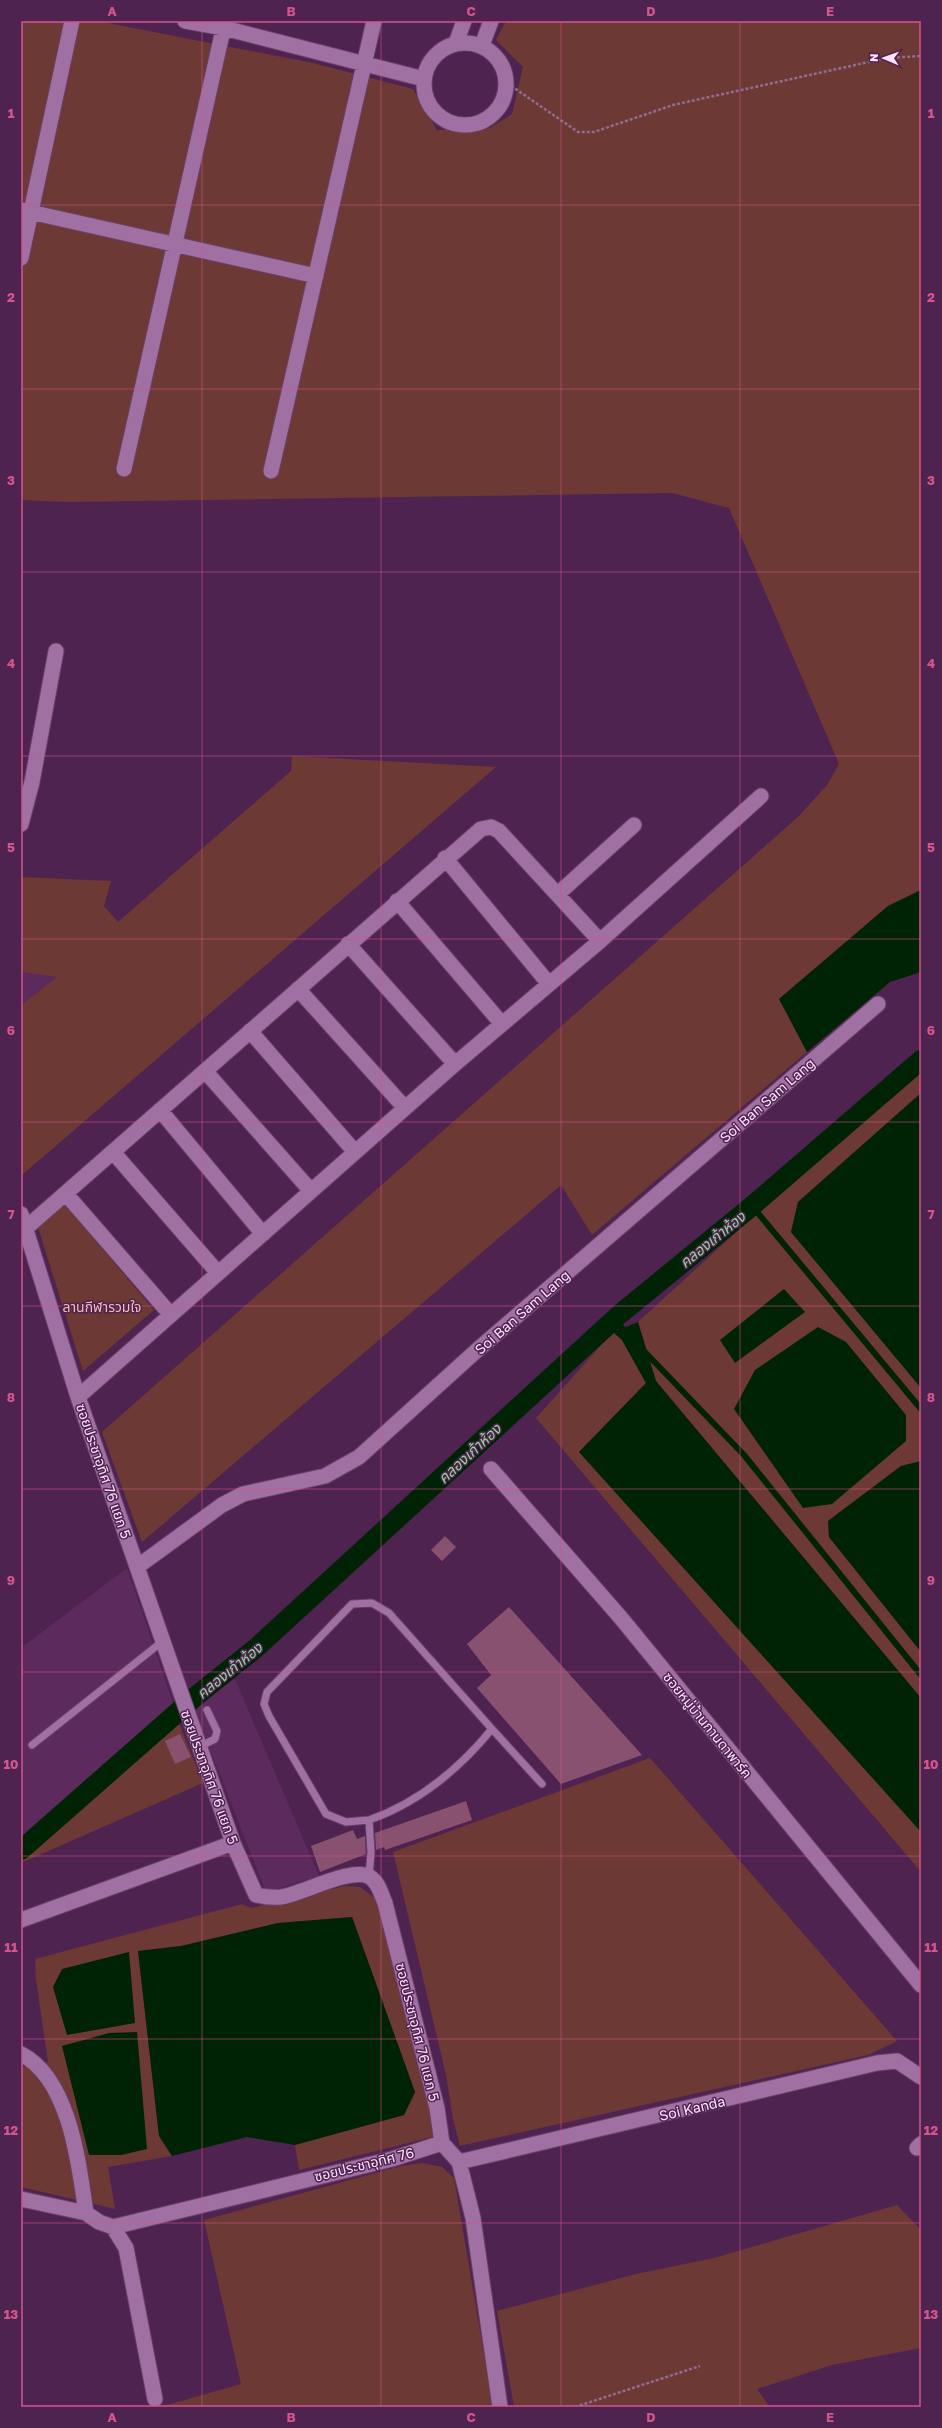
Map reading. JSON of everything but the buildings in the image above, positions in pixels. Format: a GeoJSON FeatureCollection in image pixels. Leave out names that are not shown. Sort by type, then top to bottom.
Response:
{"type":"FeatureCollection","features":[{"type":"Feature","properties":{"kind":"street"},"geometry":{"type":"LineString","coordinates":[[21,258],[26,211],[72,21]]}},
{"type":"Feature","properties":{"kind":"street"},"geometry":{"type":"LineString","coordinates":[[186,21],[225,24],[424,79]]}},
{"type":"Feature","properties":{"kind":"street"},"geometry":{"type":"LineString","coordinates":[[270,470],[374,21]]}},
{"type":"Feature","properties":{"kind":"street"},"geometry":{"type":"LineString","coordinates":[[456,43],[464,21]]}},
{"type":"Feature","properties":{"kind":"street"},"geometry":{"type":"LineString","coordinates":[[482,45],[491,21]]}},
{"type":"Feature","properties":{"kind":"street"},"geometry":{"type":"LineString","coordinates":[[124,469],[225,24]]}},
{"type":"Feature","properties":{"kind":"street"},"geometry":{"type":"LineString","coordinates":[[470,42],[482,45],[492,52],[500,62],[507,83],[504,98],[496,112],[476,124],[458,125],[442,119],[431,107],[425,93],[424,79],[434,56],[444,48],[456,43],[470,42]]}},
{"type":"Feature","properties":{"kind":"street"},"geometry":{"type":"LineString","coordinates":[[26,211],[316,276]]}},
{"type":"Feature","properties":{"kind":"street"},"geometry":{"type":"LineString","coordinates":[[21,824],[32,782],[56,651]]}},
{"type":"Feature","properties":{"kind":"street"},"geometry":{"type":"LineString","coordinates":[[78,1398],[354,1152],[600,941],[761,796]]}},
{"type":"Feature","properties":{"kind":"street"},"geometry":{"type":"LineString","coordinates":[[558,893],[634,825]]}},
{"type":"Feature","properties":{"kind":"street"},"geometry":{"type":"LineString","coordinates":[[23,1221],[66,1194],[445,858],[481,829],[491,827],[499,831],[558,893],[600,941]]}},
{"type":"Feature","properties":{"kind":"street"},"geometry":{"type":"LineString","coordinates":[[445,858],[549,984]]}},
{"type":"Feature","properties":{"kind":"street"},"geometry":{"type":"LineString","coordinates":[[398,901],[502,1024]]}},
{"type":"Feature","properties":{"kind":"street"},"geometry":{"type":"LineString","coordinates":[[348,944],[455,1064]]}},
{"type":"Feature","properties":{"kind":"street"},"geometry":{"type":"LineString","coordinates":[[298,989],[405,1108]]}},
{"type":"Feature","properties":{"kind":"street","name":"Soi Ban Sam Lang"},"geometry":{"type":"LineString","coordinates":[[137,1567],[222,1505],[243,1494],[325,1476],[359,1458],[474,1352],[878,1004]]}},
{"type":"Feature","properties":{"kind":"street"},"geometry":{"type":"LineString","coordinates":[[250,1031],[354,1152]]}},
{"type":"Feature","properties":{"kind":"street"},"geometry":{"type":"LineString","coordinates":[[204,1071],[311,1191]]}},
{"type":"Feature","properties":{"kind":"street"},"geometry":{"type":"LineString","coordinates":[[160,1110],[263,1234]]}},
{"type":"Feature","properties":{"kind":"street"},"geometry":{"type":"LineString","coordinates":[[113,1152],[218,1273]]}},
{"type":"Feature","properties":{"kind":"street"},"geometry":{"type":"LineString","coordinates":[[66,1194],[171,1315]]}},
{"type":"Feature","properties":{"kind":"street","name":"ซอยประชาอุทิศ 76 แยก 5"},"geometry":{"type":"LineString","coordinates":[[23,1221],[78,1398],[233,1842],[256,1895],[268,1898],[282,1897],[352,1875],[369,1877],[378,1885],[385,1903],[437,2108],[442,2143]]}},
{"type":"Feature","properties":{"kind":"street","name":"ซอยหมู่บ้านกานดาพาร์ค"},"geometry":{"type":"LineString","coordinates":[[491,1469],[621,1618],[921,1985]]}},
{"type":"Feature","properties":{"kind":"street"},"geometry":{"type":"LineString","coordinates":[[21,1920],[233,1842]]}},
{"type":"Feature","properties":{"kind":"street"},"geometry":{"type":"LineString","coordinates":[[21,2054],[28,2058],[49,2079],[61,2103],[79,2164],[86,2213]]}},
{"type":"Feature","properties":{"kind":"street","name":"Soi Kanda"},"geometry":{"type":"LineString","coordinates":[[459,2162],[877,2063],[897,2061],[921,2077]]}},
{"type":"Feature","properties":{"kind":"street"},"geometry":{"type":"LineString","coordinates":[[442,2143],[459,2162],[473,2218],[482,2268],[500,2407]]}},
{"type":"Feature","properties":{"kind":"street","name":"ซอยประชาอุทิศ 76"},"geometry":{"type":"LineString","coordinates":[[113,2226],[392,2159],[442,2143]]}},
{"type":"Feature","properties":{"kind":"street"},"geometry":{"type":"LineString","coordinates":[[21,2199],[86,2213],[99,2222],[113,2226],[126,2248],[155,2399]]}},
{"type":"Feature","properties":{"kind":"lane"},"geometry":{"type":"LineString","coordinates":[[492,1729],[470,1755],[436,1784],[393,1811],[369,1820],[346,1822],[326,1814],[268,1716],[264,1704],[267,1692],[352,1604],[372,1603],[390,1613],[542,1784]]}},
{"type":"Feature","properties":{"kind":"lane"},"geometry":{"type":"LineString","coordinates":[[32,1745],[163,1641]]}},
{"type":"Feature","properties":{"kind":"lane"},"geometry":{"type":"LineString","coordinates":[[200,1747],[215,1739],[217,1731],[208,1710]]}},
{"type":"Feature","properties":{"kind":"lane"},"geometry":{"type":"LineString","coordinates":[[369,1820],[371,1852],[369,1877]]}},
{"type":"Feature","properties":{"kind":"path"},"geometry":{"type":"LineString","coordinates":[[507,83],[578,132],[594,132],[673,106],[887,58],[921,56]]}},
{"type":"Feature","properties":{"kind":"path"},"geometry":{"type":"LineString","coordinates":[[575,2407],[700,2366]]}},
{"type":"Feature","properties":{"kind":"shaded area"},"geometry":{"type":"Polygon","coordinates":[[[921,890],[921,972],[890,982],[807,1052],[779,999],[888,906],[921,890]]]}},
{"type":"Feature","properties":{"kind":"shaded area"},"geometry":{"type":"Polygon","coordinates":[[[21,972],[58,977],[21,1005],[21,972]]]}},
{"type":"Feature","properties":{"kind":"shaded area"},"geometry":{"type":"Polygon","coordinates":[[[921,1093],[921,1388],[791,1232],[798,1202],[921,1093]]]}},
{"type":"Feature","properties":{"kind":"shaded area"},"geometry":{"type":"Polygon","coordinates":[[[784,1289],[805,1312],[735,1363],[720,1340],[784,1289]]]}},
{"type":"Feature","properties":{"kind":"shaded area"},"geometry":{"type":"Polygon","coordinates":[[[638,1322],[656,1381],[921,1698],[921,1832],[579,1452],[646,1383],[622,1340],[613,1332],[638,1322]]]}},
{"type":"Feature","properties":{"kind":"shaded area"},"geometry":{"type":"Polygon","coordinates":[[[818,1327],[846,1342],[906,1415],[906,1441],[832,1504],[803,1508],[734,1409],[755,1370],[818,1327]]]}},
{"type":"Feature","properties":{"kind":"shaded area"},"geometry":{"type":"Polygon","coordinates":[[[921,1461],[921,1652],[829,1537],[828,1521],[901,1466],[921,1461]]]}},
{"type":"Feature","properties":{"kind":"shaded area"},"geometry":{"type":"Polygon","coordinates":[[[127,1568],[174,1706],[21,1841],[21,1648],[127,1568]]]}},
{"type":"Feature","properties":{"kind":"shaded area"},"geometry":{"type":"Polygon","coordinates":[[[235,1679],[319,1876],[266,1892],[193,1706],[235,1679]]]}},
{"type":"Feature","properties":{"kind":"shaded area"},"geometry":{"type":"Polygon","coordinates":[[[352,1917],[415,2092],[404,2115],[295,2145],[247,2137],[172,2156],[159,2136],[138,1951],[181,1946],[278,1923],[352,1917]]]}},
{"type":"Feature","properties":{"kind":"shaded area"},"geometry":{"type":"Polygon","coordinates":[[[129,1952],[135,2023],[67,2035],[53,1987],[62,1969],[129,1952]]]}},
{"type":"Feature","properties":{"kind":"shaded area"},"geometry":{"type":"Polygon","coordinates":[[[137,2032],[147,2149],[121,2155],[89,2155],[62,2046],[109,2033],[137,2032]]]}},
{"type":"Feature","properties":{"kind":"green space"},"geometry":{"type":"Polygon","coordinates":[[[21,21],[104,21],[313,63],[413,89],[437,130],[490,128],[512,114],[523,67],[496,40],[506,21],[921,21],[921,890],[888,906],[779,999],[807,1052],[592,1235],[561,1185],[142,1542],[102,1432],[799,816],[827,785],[839,764],[729,508],[672,493],[70,502],[21,500],[21,21]]]}},
{"type":"Feature","properties":{"kind":"green space"},"geometry":{"type":"Polygon","coordinates":[[[292,756],[496,767],[22,1175],[21,1005],[57,977],[21,972],[21,877],[111,881],[104,906],[118,922],[291,771],[292,756]]]}},
{"type":"Feature","properties":{"kind":"green space"},"geometry":{"type":"Polygon","coordinates":[[[921,1072],[921,1093],[798,1202],[791,1232],[921,1388],[921,1461],[901,1466],[828,1521],[829,1537],[921,1652],[921,1698],[656,1381],[638,1322],[733,1235],[921,1072]]]}},
{"type":"Feature","properties":{"kind":"green space","name":"ลานกีฬารวมใจ"},"geometry":{"type":"Polygon","coordinates":[[[63,1202],[154,1310],[83,1371],[37,1224],[63,1202]]]}},
{"type":"Feature","properties":{"kind":"green space"},"geometry":{"type":"Polygon","coordinates":[[[613,1332],[622,1340],[646,1383],[579,1452],[906,1813],[921,1832],[921,1872],[536,1418],[613,1332]]]}},
{"type":"Feature","properties":{"kind":"green space"},"geometry":{"type":"Polygon","coordinates":[[[176,1716],[203,1783],[21,1863],[25,1855],[176,1716]]]}},
{"type":"Feature","properties":{"kind":"green space"},"geometry":{"type":"Polygon","coordinates":[[[650,1758],[897,2041],[868,2055],[460,2146],[453,2119],[446,2075],[393,1852],[650,1758]]]}},
{"type":"Feature","properties":{"kind":"green space"},"geometry":{"type":"Polygon","coordinates":[[[345,1886],[360,1887],[378,1900],[435,2123],[433,2137],[299,2170],[295,2145],[404,2115],[415,2092],[352,1917],[278,1923],[181,1946],[138,1951],[159,2136],[172,2156],[108,2167],[115,2209],[21,2187],[21,2067],[48,2062],[36,1979],[35,1959],[242,1904],[251,1908],[345,1886]]]}},
{"type":"Feature","properties":{"kind":"green space"},"geometry":{"type":"Polygon","coordinates":[[[422,2163],[442,2167],[454,2178],[493,2407],[160,2407],[241,2384],[204,2220],[401,2166],[422,2163]]]}},
{"type":"Feature","properties":{"kind":"green space"},"geometry":{"type":"Polygon","coordinates":[[[897,2205],[921,2230],[921,2348],[832,2365],[757,2389],[770,2407],[514,2407],[497,2311],[636,2274],[714,2258],[897,2205]]]}},
{"type":"Feature","properties":{"kind":"waterway","name":"คลองเก้าห้อง"},"geometry":{"type":"LineString","coordinates":[[21,1850],[196,1696],[256,1648],[620,1314],[752,1206],[921,1060]]}},
{"type":"Feature","properties":{"kind":"waterway"},"geometry":{"type":"LineString","coordinates":[[752,1206],[921,1409]]}},
{"type":"Feature","properties":{"kind":"waterway"},"geometry":{"type":"LineString","coordinates":[[614,1320],[628,1334]]}},
{"type":"Feature","properties":{"kind":"waterway"},"geometry":{"type":"LineString","coordinates":[[643,1350],[744,1455],[921,1675]]}}]}
